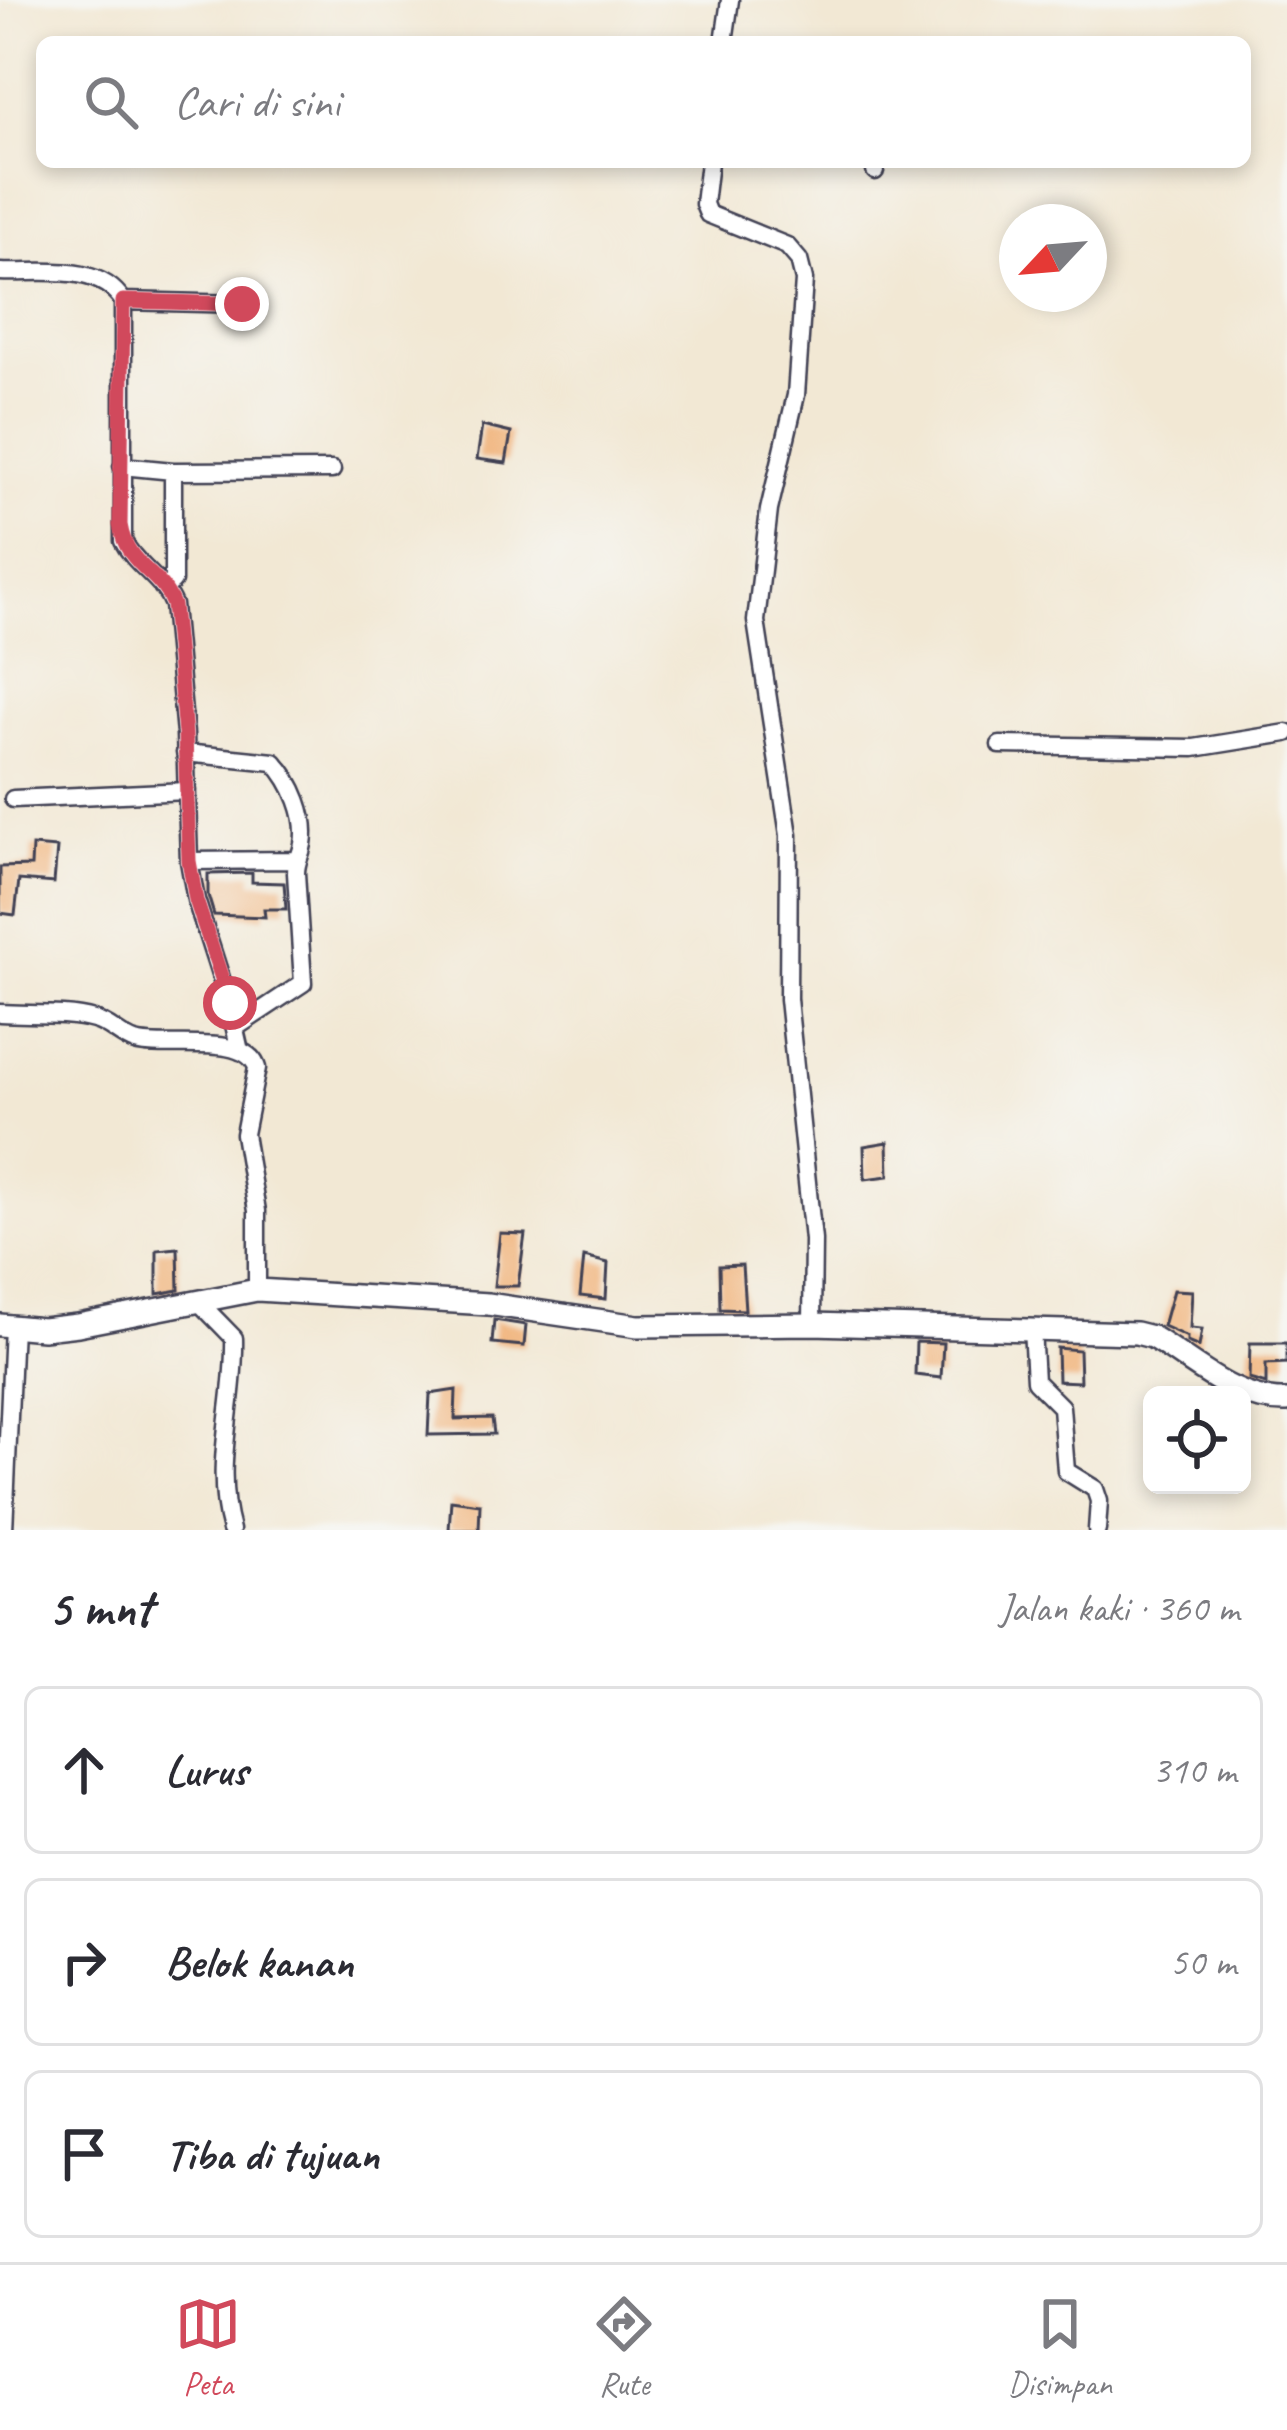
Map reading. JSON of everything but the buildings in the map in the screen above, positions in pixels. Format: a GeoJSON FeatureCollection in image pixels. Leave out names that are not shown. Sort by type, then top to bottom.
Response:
{"type":"FeatureCollection","features":[{"type":"Feature","properties":{"kind":"street"},"geometry":{"type":"LineString","coordinates":[[725,36],[730,0]]}},
{"type":"Feature","properties":{"kind":"street"},"geometry":{"type":"LineString","coordinates":[[708,168],[704,204],[708,214],[787,246],[799,260],[803,280],[796,395],[769,509],[756,621],[789,835],[788,999],[813,1240],[812,1324]]}},
{"type":"Feature","properties":{"kind":"street"},"geometry":{"type":"LineString","coordinates":[[0,272],[96,276],[110,284],[123,301],[123,541],[136,565],[165,588],[175,619],[189,861],[240,1051]]}},
{"type":"Feature","properties":{"kind":"street"},"geometry":{"type":"LineString","coordinates":[[123,301],[242,304]]}},
{"type":"Feature","properties":{"kind":"street"},"geometry":{"type":"LineString","coordinates":[[122,466],[173,471],[332,470]]}},
{"type":"Feature","properties":{"kind":"street"},"geometry":{"type":"LineString","coordinates":[[165,588],[173,581],[173,471]]}},
{"type":"Feature","properties":{"kind":"street"},"geometry":{"type":"LineString","coordinates":[[1000,745],[1193,748],[1287,733]]}},
{"type":"Feature","properties":{"kind":"street"},"geometry":{"type":"LineString","coordinates":[[185,753],[274,763],[298,800],[303,844],[296,860],[303,983],[235,1028]]}},
{"type":"Feature","properties":{"kind":"street"},"geometry":{"type":"LineString","coordinates":[[14,799],[187,791]]}},
{"type":"Feature","properties":{"kind":"street"},"geometry":{"type":"LineString","coordinates":[[189,861],[296,860]]}},
{"type":"Feature","properties":{"kind":"street"},"geometry":{"type":"LineString","coordinates":[[0,1013],[91,1018],[135,1042],[251,1054],[256,1062],[244,1134],[257,1211],[257,1290]]}},
{"type":"Feature","properties":{"kind":"street"},"geometry":{"type":"LineString","coordinates":[[4,1530],[6,1326],[78,1325],[257,1290],[488,1304],[638,1327],[812,1324],[1136,1333],[1172,1348],[1238,1391],[1287,1401]]}},
{"type":"Feature","properties":{"kind":"street"},"geometry":{"type":"LineString","coordinates":[[197,1300],[235,1343],[221,1458],[231,1530]]}},
{"type":"Feature","properties":{"kind":"street"},"geometry":{"type":"LineString","coordinates":[[1032,1329],[1035,1381],[1061,1407],[1064,1465],[1069,1474],[1095,1489],[1097,1530]]}},
{"type":"Feature","properties":{"kind":"route"},"geometry":{"type":"LineString","coordinates":[[230,1003],[196,900],[189,861],[185,734],[173,605],[168,591],[136,565],[120,525],[123,301],[242,304]]}}]}
